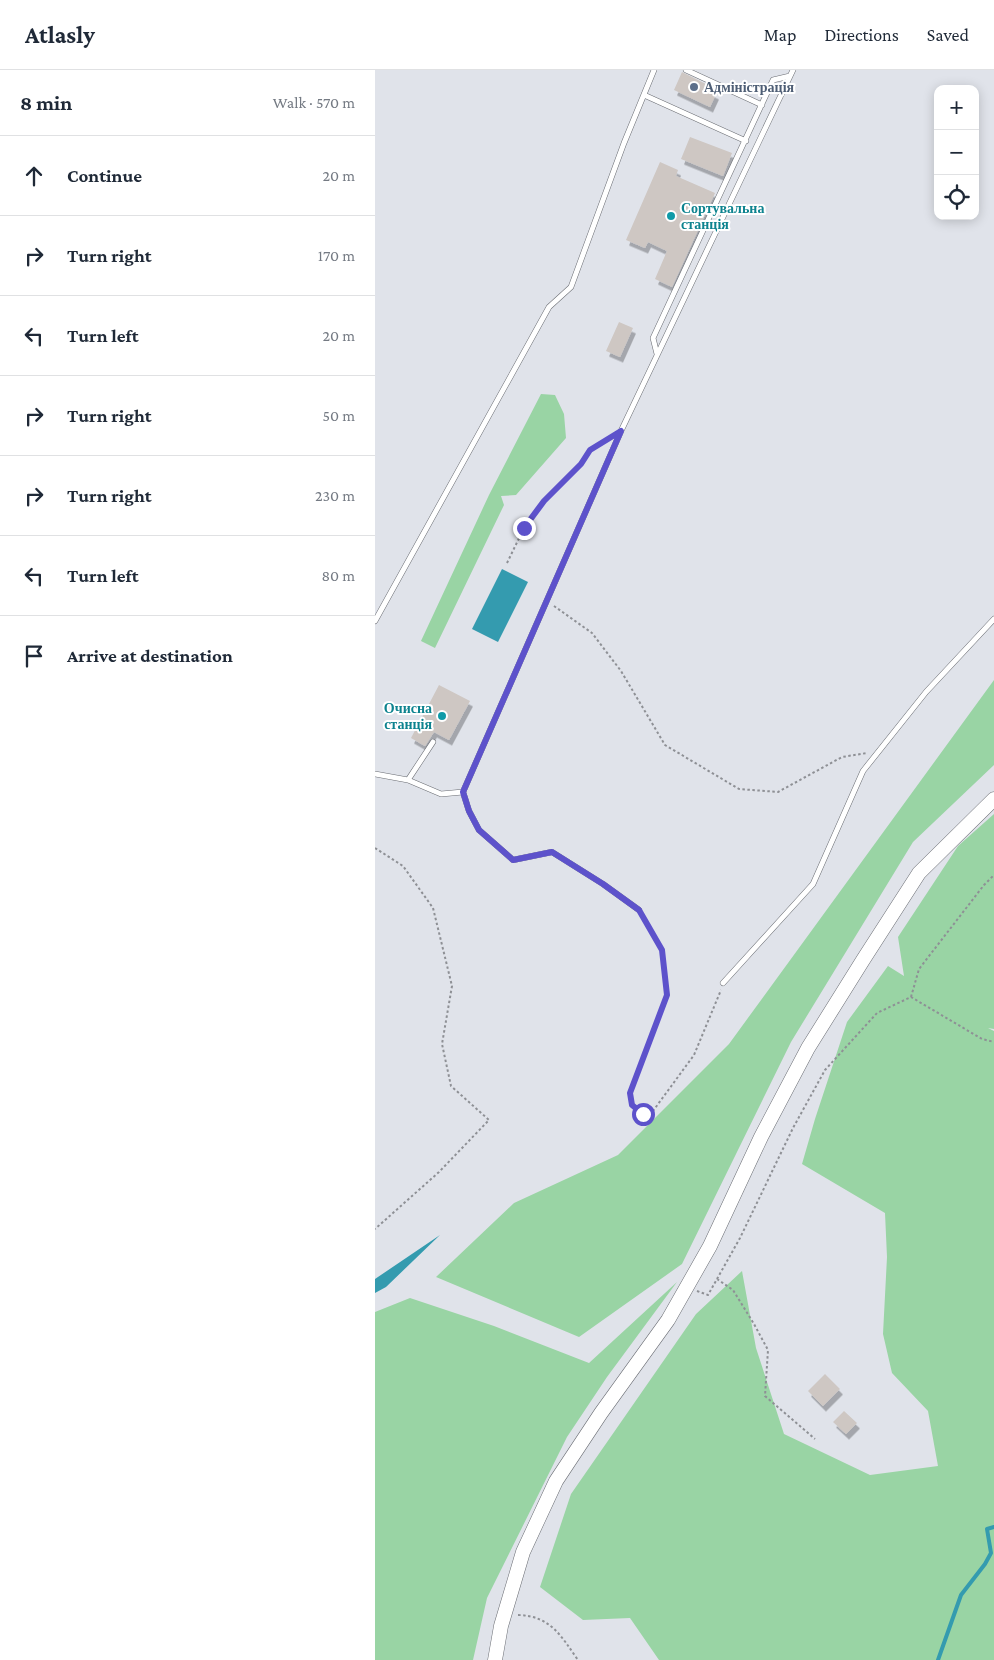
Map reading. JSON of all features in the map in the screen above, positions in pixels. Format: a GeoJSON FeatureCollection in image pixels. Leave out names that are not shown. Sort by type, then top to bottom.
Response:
{"type":"FeatureCollection","features":[{"type":"Feature","properties":{"kind":"main road"},"geometry":{"type":"LineString","coordinates":[[495,1660],[504,1617],[523,1552],[555,1482],[668,1320],[710,1246],[761,1137],[808,1048],[863,960],[919,873],[994,799]]}},
{"type":"Feature","properties":{"kind":"lane"},"geometry":{"type":"LineString","coordinates":[[375,621],[549,307],[571,286],[624,143],[655,70]]}},
{"type":"Feature","properties":{"kind":"lane"},"geometry":{"type":"LineString","coordinates":[[686,70],[763,105]]}},
{"type":"Feature","properties":{"kind":"lane"},"geometry":{"type":"LineString","coordinates":[[657,354],[653,338],[773,80],[791,72]]}},
{"type":"Feature","properties":{"kind":"lane"},"geometry":{"type":"LineString","coordinates":[[639,910],[603,884],[552,852],[513,860],[479,830],[469,811],[463,792],[621,431],[791,72]]}},
{"type":"Feature","properties":{"kind":"lane"},"geometry":{"type":"LineString","coordinates":[[644,94],[746,140]]}},
{"type":"Feature","properties":{"kind":"lane"},"geometry":{"type":"LineString","coordinates":[[723,983],[813,884],[863,771],[926,692],[994,619]]}},
{"type":"Feature","properties":{"kind":"lane"},"geometry":{"type":"LineString","coordinates":[[408,780],[433,742]]}},
{"type":"Feature","properties":{"kind":"lane"},"geometry":{"type":"LineString","coordinates":[[375,774],[408,780],[441,794],[463,792]]}},
{"type":"Feature","properties":{"kind":"path"},"geometry":{"type":"LineString","coordinates":[[507,563],[524,528],[544,501],[581,464],[590,450],[621,431]]}},
{"type":"Feature","properties":{"kind":"path"},"geometry":{"type":"LineString","coordinates":[[547,600],[592,634],[621,671],[665,745],[739,789],[778,792],[842,757],[879,751]]}},
{"type":"Feature","properties":{"kind":"path"},"geometry":{"type":"LineString","coordinates":[[375,848],[403,866],[433,908],[453,986],[442,1044],[451,1086],[489,1120],[439,1172],[375,1229]]}},
{"type":"Feature","properties":{"kind":"path"},"geometry":{"type":"LineString","coordinates":[[687,1287],[708,1295],[740,1238],[793,1128],[825,1070],[877,1013],[911,997],[919,969],[984,885],[994,875]]}},
{"type":"Feature","properties":{"kind":"path"},"geometry":{"type":"LineString","coordinates":[[639,910],[662,950],[667,995],[630,1093],[632,1105],[643,1114],[653,1111],[694,1055],[723,983]]}},
{"type":"Feature","properties":{"kind":"path"},"geometry":{"type":"LineString","coordinates":[[911,997],[982,1039],[994,1042]]}},
{"type":"Feature","properties":{"kind":"path"},"geometry":{"type":"LineString","coordinates":[[717,1279],[733,1290],[768,1350],[765,1396],[815,1439]]}},
{"type":"Feature","properties":{"kind":"path"},"geometry":{"type":"LineString","coordinates":[[504,1617],[535,1616],[554,1627],[578,1660]]}},
{"type":"Feature","properties":{"kind":"green space"},"geometry":{"type":"Polygon","coordinates":[[[541,394],[555,395],[564,414],[566,438],[516,495],[501,496],[504,505],[435,648],[421,641],[489,495],[541,394]]]}},
{"type":"Feature","properties":{"kind":"green space"},"geometry":{"type":"Polygon","coordinates":[[[994,680],[994,765],[913,842],[791,1042],[682,1264],[579,1337],[436,1277],[514,1203],[618,1155],[729,1044],[994,680]]]}},
{"type":"Feature","properties":{"kind":"green space"},"geometry":{"type":"Polygon","coordinates":[[[994,814],[994,1029],[988,1028],[994,1031],[994,1660],[659,1660],[630,1618],[583,1620],[540,1587],[571,1494],[696,1314],[742,1271],[756,1348],[784,1434],[870,1475],[938,1466],[928,1411],[892,1373],[883,1334],[887,1257],[885,1213],[802,1164],[847,1022],[888,966],[904,976],[898,937],[958,846],[994,814]]]}},
{"type":"Feature","properties":{"kind":"green space"},"geometry":{"type":"Polygon","coordinates":[[[677,1282],[607,1377],[567,1437],[487,1598],[473,1660],[375,1660],[375,1312],[410,1298],[494,1326],[589,1363],[677,1282]]]}},
{"type":"Feature","properties":{"kind":"water"},"geometry":{"type":"Polygon","coordinates":[[[502,569],[528,582],[498,642],[472,629],[502,569]]]}},
{"type":"Feature","properties":{"kind":"water"},"geometry":{"type":"Polygon","coordinates":[[[440,1235],[386,1287],[375,1293],[375,1279],[440,1235]]]}},
{"type":"Feature","properties":{"kind":"building","name":"Адміністрація"},"geometry":{"type":"Polygon","coordinates":[[[682,72],[712,87],[710,91],[716,94],[710,107],[674,90],[682,72]]]}},
{"type":"Feature","properties":{"kind":"building"},"geometry":{"type":"Polygon","coordinates":[[[690,137],[732,153],[723,176],[681,159],[690,137]]]}},
{"type":"Feature","properties":{"kind":"building","name":"Сортувальна станція"},"geometry":{"type":"Polygon","coordinates":[[[660,162],[678,170],[676,176],[715,193],[672,287],[655,279],[667,251],[648,242],[645,248],[626,240],[660,162]]]}},
{"type":"Feature","properties":{"kind":"building"},"geometry":{"type":"Polygon","coordinates":[[[619,322],[633,328],[620,357],[606,351],[619,322]]]}},
{"type":"Feature","properties":{"kind":"building","name":"Очисна станція"},"geometry":{"type":"Polygon","coordinates":[[[439,685],[470,701],[449,740],[434,732],[425,746],[411,738],[439,685]]]}},
{"type":"Feature","properties":{"kind":"building"},"geometry":{"type":"Polygon","coordinates":[[[825,1374],[840,1389],[823,1406],[808,1391],[825,1374]]]}},
{"type":"Feature","properties":{"kind":"building"},"geometry":{"type":"Polygon","coordinates":[[[844,1411],[857,1423],[846,1434],[833,1422],[844,1411]]]}},
{"type":"Feature","properties":{"kind":"waterway"},"geometry":{"type":"LineString","coordinates":[[938,1660],[961,1595],[985,1564],[991,1553],[987,1529],[994,1527]]}},
{"type":"Feature","properties":{"kind":"place","name":"Адміністрація"},"geometry":{"type":"Point","coordinates":[694,87]}},
{"type":"Feature","properties":{"kind":"place","name":"Сортувальна станція"},"geometry":{"type":"Point","coordinates":[671,216]}},
{"type":"Feature","properties":{"kind":"place","name":"Очисна станція"},"geometry":{"type":"Point","coordinates":[442,716]}},
{"type":"Feature","properties":{"kind":"route"},"geometry":{"type":"LineString","coordinates":[[524,528],[544,501],[581,464],[590,450],[621,431],[463,792],[469,811],[479,830],[513,860],[552,852],[603,884],[639,910],[662,950],[667,995],[630,1093],[632,1105],[643,1114]]}}]}
